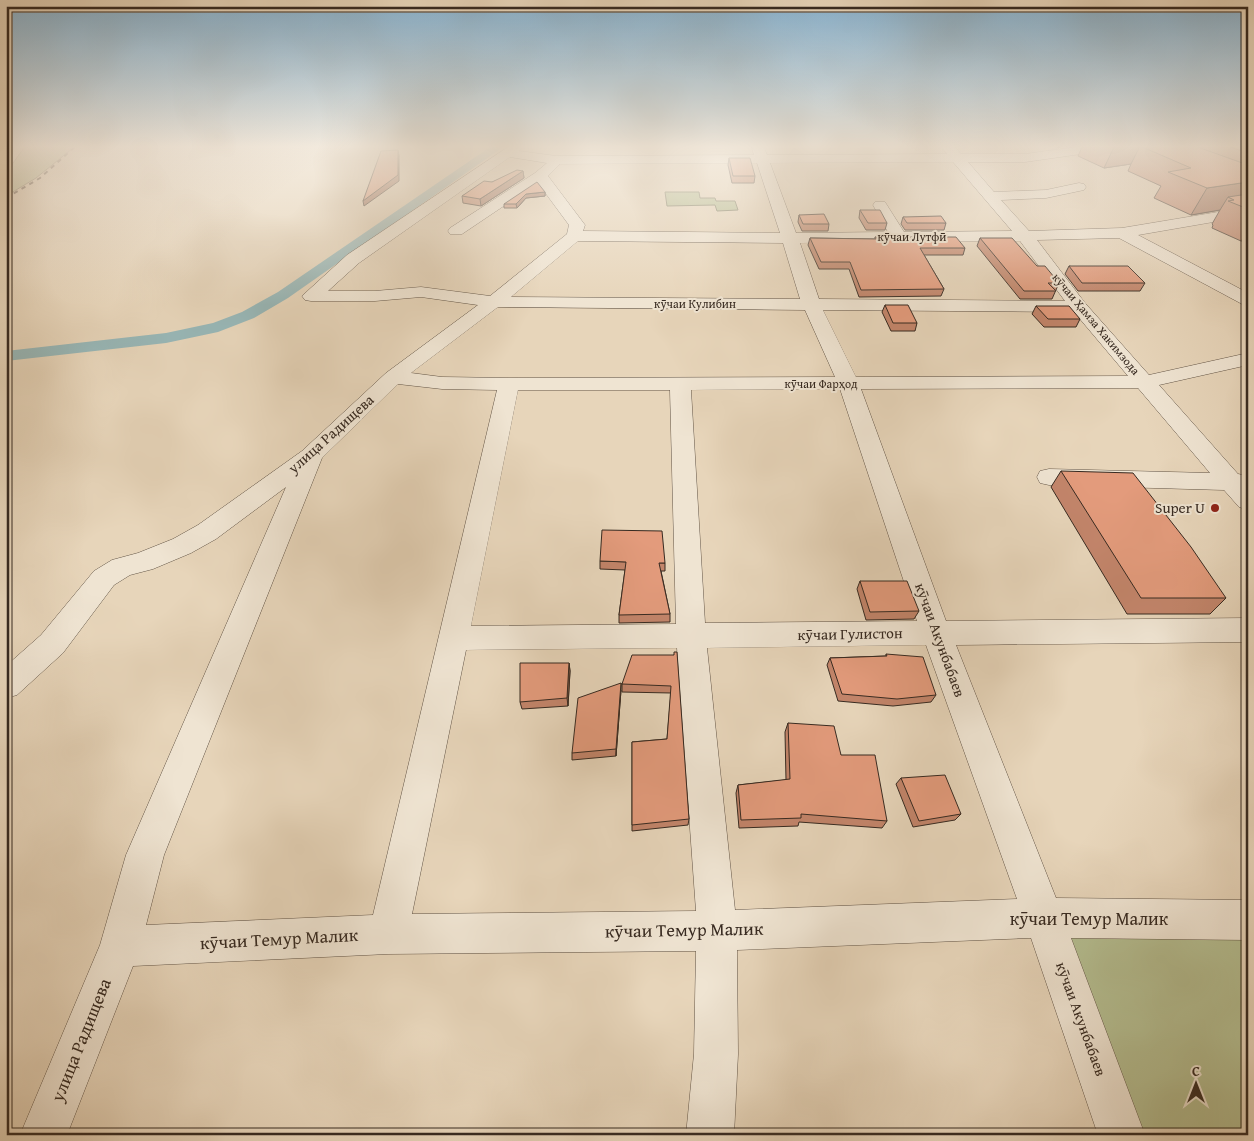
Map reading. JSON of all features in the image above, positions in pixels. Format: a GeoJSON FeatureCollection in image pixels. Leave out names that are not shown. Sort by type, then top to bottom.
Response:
{"type":"FeatureCollection","features":[{"type":"Feature","properties":{"kind":"street","name":"кӯчаи Кулибин"},"geometry":{"type":"LineString","coordinates":[[441,198],[353,259],[311,296],[375,296],[421,292],[448,294],[494,302],[1079,307]]}},
{"type":"Feature","properties":{"kind":"street"},"geometry":{"type":"LineString","coordinates":[[456,231],[506,198]]}},
{"type":"Feature","properties":{"kind":"street"},"geometry":{"type":"LineString","coordinates":[[557,198],[577,225],[574,236]]}},
{"type":"Feature","properties":{"kind":"street","name":"кӯчаи Акунбабаев"},"geometry":{"type":"LineString","coordinates":[[776,198],[811,304],[849,384],[936,633],[1044,918],[1122,1135]]}},
{"type":"Feature","properties":{"kind":"street","name":"кӯчаи Ҳамза Хакимзода"},"geometry":{"type":"LineString","coordinates":[[992,198],[1025,236],[1079,307],[1145,382],[1240,482],[1248,501]]}},
{"type":"Feature","properties":{"kind":"street"},"geometry":{"type":"LineString","coordinates":[[880,205],[899,237]]}},
{"type":"Feature","properties":{"kind":"street","name":"кӯчаи Лутфӣ"},"geometry":{"type":"LineString","coordinates":[[574,236],[790,238],[1025,236],[1122,233],[1248,211]]}},
{"type":"Feature","properties":{"kind":"street"},"geometry":{"type":"LineString","coordinates":[[1122,233],[1248,300]]}},
{"type":"Feature","properties":{"kind":"street","name":"улица Радищева"},"geometry":{"type":"LineString","coordinates":[[6,685],[52,644],[104,578],[111,573],[182,546],[206,532],[310,456],[393,377],[494,302],[574,236]]}},
{"type":"Feature","properties":{"kind":"street","name":"кӯчаи Фарҳод"},"geometry":{"type":"LineString","coordinates":[[393,377],[442,383],[509,384],[1145,382],[1248,359]]}},
{"type":"Feature","properties":{"kind":"street"},"geometry":{"type":"LineString","coordinates":[[388,934],[509,384]]}},
{"type":"Feature","properties":{"kind":"street"},"geometry":{"type":"LineString","coordinates":[[680,384],[691,637],[717,931],[716,1054],[710,1135]]}},
{"type":"Feature","properties":{"kind":"street","name":"улица Радищева"},"geometry":{"type":"LineString","coordinates":[[43,1135],[120,946],[145,854],[310,456]]}},
{"type":"Feature","properties":{"kind":"street"},"geometry":{"type":"LineString","coordinates":[[1049,477],[1240,482]]}},
{"type":"Feature","properties":{"kind":"street","name":"кӯчаи Гулистон"},"geometry":{"type":"LineString","coordinates":[[452,638],[1248,630]]}},
{"type":"Feature","properties":{"kind":"street","name":"кӯчаи Темур Малик"},"geometry":{"type":"LineString","coordinates":[[120,946],[388,934],[717,931],[1044,918],[1248,920]]}},
{"type":"Feature","properties":{"kind":"green space"},"geometry":{"type":"Polygon","coordinates":[[[666,198],[715,198],[716,201],[735,201],[738,210],[717,211],[715,205],[667,206],[666,198]]]}},
{"type":"Feature","properties":{"kind":"green space"},"geometry":{"type":"Polygon","coordinates":[[[1058,926],[1248,926],[1248,1135],[1137,1135],[1058,926]]]}},
{"type":"Feature","properties":{"kind":"building"},"geometry":{"type":"Polygon","coordinates":[[[513,198],[522,198],[516,204],[504,204],[513,198]]]}},
{"type":"Feature","properties":{"kind":"building"},"geometry":{"type":"Polygon","coordinates":[[[1230,198],[1248,198],[1248,209],[1228,201],[1234,200],[1230,198]]]}},
{"type":"Feature","properties":{"kind":"building"},"geometry":{"type":"Polygon","coordinates":[[[860,210],[880,210],[887,223],[868,223],[860,210]]]}},
{"type":"Feature","properties":{"kind":"building"},"geometry":{"type":"Polygon","coordinates":[[[824,214],[829,224],[803,224],[799,215],[824,214]]]}},
{"type":"Feature","properties":{"kind":"building"},"geometry":{"type":"Polygon","coordinates":[[[941,216],[946,223],[907,223],[903,217],[941,216]]]}},
{"type":"Feature","properties":{"kind":"building"},"geometry":{"type":"Polygon","coordinates":[[[875,237],[956,237],[965,248],[920,248],[944,289],[861,290],[850,262],[821,262],[810,238],[876,239],[875,237]]]}},
{"type":"Feature","properties":{"kind":"building"},"geometry":{"type":"Polygon","coordinates":[[[980,238],[1012,238],[1037,266],[1045,266],[1059,283],[1048,283],[1056,291],[1024,291],[980,238]]]}},
{"type":"Feature","properties":{"kind":"building"},"geometry":{"type":"Polygon","coordinates":[[[1069,266],[1128,266],[1145,283],[1082,283],[1069,266]]]}},
{"type":"Feature","properties":{"kind":"building"},"geometry":{"type":"Polygon","coordinates":[[[885,305],[908,305],[917,323],[893,323],[885,305]]]}},
{"type":"Feature","properties":{"kind":"building"},"geometry":{"type":"Polygon","coordinates":[[[1036,306],[1069,306],[1080,319],[1048,319],[1036,306]]]}},
{"type":"Feature","properties":{"kind":"building"},"geometry":{"type":"Polygon","coordinates":[[[1061,471],[1133,473],[1191,547],[1226,598],[1141,598],[1061,471]]]}},
{"type":"Feature","properties":{"kind":"building"},"geometry":{"type":"Polygon","coordinates":[[[602,530],[662,531],[665,563],[659,563],[670,614],[619,615],[626,562],[600,561],[602,530]]]}},
{"type":"Feature","properties":{"kind":"building"},"geometry":{"type":"Polygon","coordinates":[[[860,581],[907,581],[919,611],[870,612],[860,581]]]}},
{"type":"Feature","properties":{"kind":"building"},"geometry":{"type":"Polygon","coordinates":[[[674,652],[677,652],[689,819],[632,825],[632,742],[667,739],[671,686],[622,684],[632,655],[674,655],[674,652]]]}},
{"type":"Feature","properties":{"kind":"building"},"geometry":{"type":"Polygon","coordinates":[[[886,654],[923,657],[936,695],[897,699],[842,694],[830,658],[887,656],[886,654]]]}},
{"type":"Feature","properties":{"kind":"building"},"geometry":{"type":"Polygon","coordinates":[[[520,663],[569,663],[567,698],[520,702],[520,663]]]}},
{"type":"Feature","properties":{"kind":"building"},"geometry":{"type":"Polygon","coordinates":[[[621,683],[616,749],[572,753],[578,698],[621,683]]]}},
{"type":"Feature","properties":{"kind":"building"},"geometry":{"type":"Polygon","coordinates":[[[788,723],[834,726],[841,755],[875,755],[887,821],[801,814],[801,818],[741,820],[738,785],[790,779],[788,723]]]}},
{"type":"Feature","properties":{"kind":"building"},"geometry":{"type":"Polygon","coordinates":[[[945,775],[961,814],[919,821],[901,778],[945,775]]]}},
{"type":"Feature","properties":{"kind":"waterway"},"geometry":{"type":"LineString","coordinates":[[6,356],[166,338],[218,327],[248,315],[283,295],[423,198]]}},
{"type":"Feature","properties":{"kind":"place","name":"Super U"},"geometry":{"type":"Point","coordinates":[1215,508]}}]}
